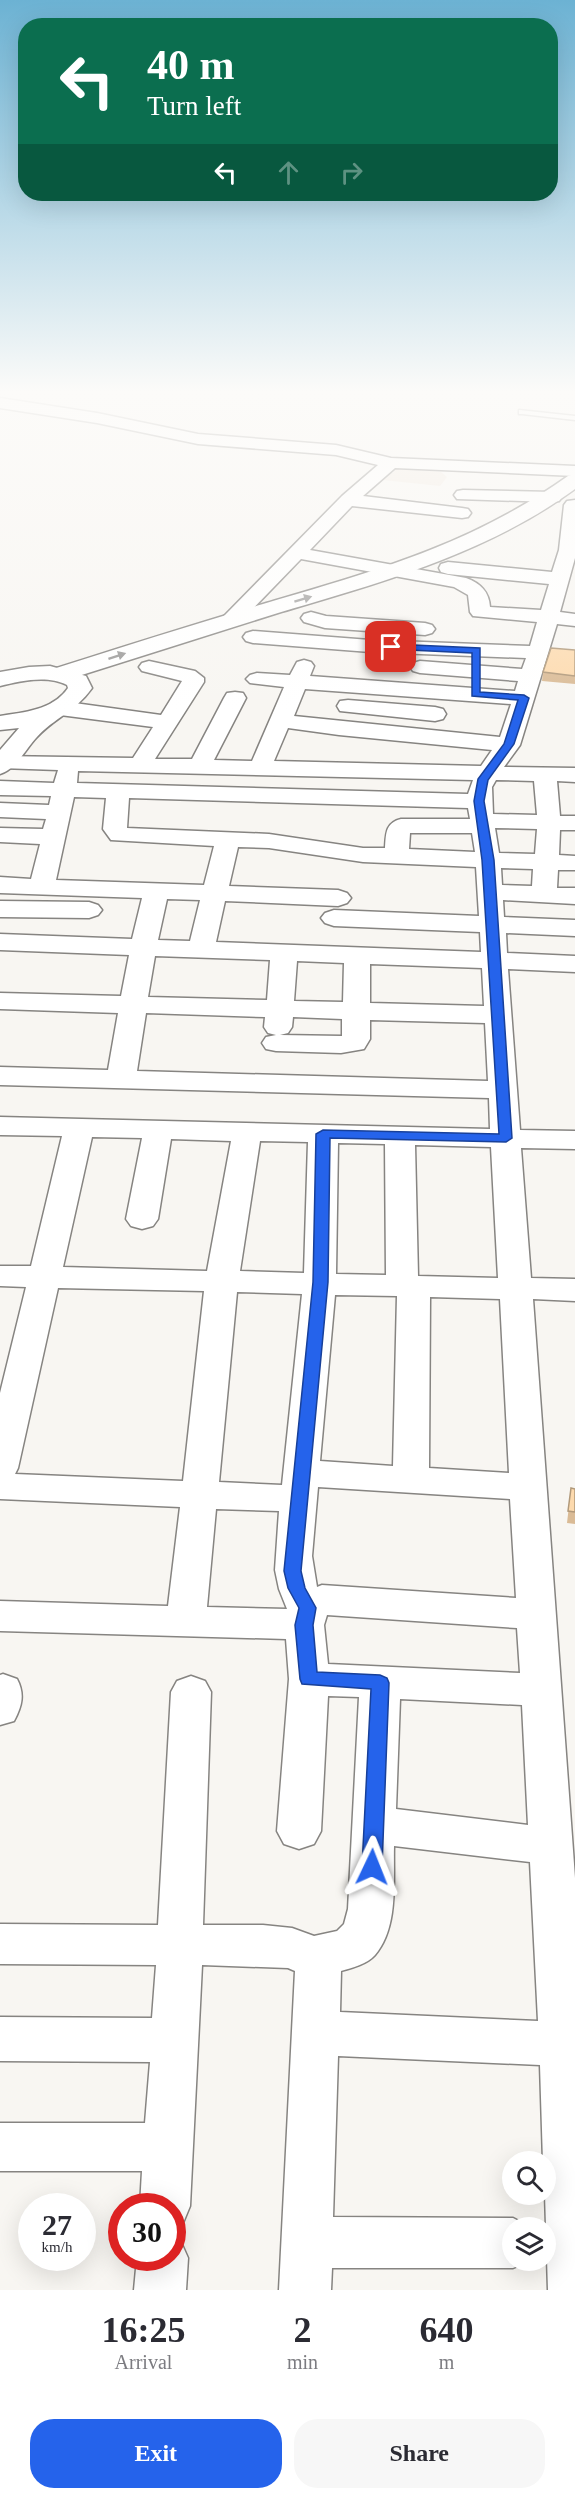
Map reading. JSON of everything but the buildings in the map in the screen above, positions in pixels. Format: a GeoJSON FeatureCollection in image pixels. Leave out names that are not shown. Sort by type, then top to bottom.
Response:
{"type":"FeatureCollection","features":[{"type":"Feature","properties":{"kind":"street"},"geometry":{"type":"LineString","coordinates":[[231,620],[348,500],[359,499]]}},
{"type":"Feature","properties":{"kind":"street"},"geometry":{"type":"LineString","coordinates":[[459,546],[462,499]]}},
{"type":"Feature","properties":{"kind":"street"},"geometry":{"type":"LineString","coordinates":[[544,499],[567,502]]}},
{"type":"Feature","properties":{"kind":"street"},"geometry":{"type":"LineString","coordinates":[[7,674],[61,674],[398,570],[459,546],[509,542],[567,502]]}},
{"type":"Feature","properties":{"kind":"street"},"geometry":{"type":"LineString","coordinates":[[230,644],[318,620],[438,572],[531,512],[567,502]]}},
{"type":"Feature","properties":{"kind":"street"},"geometry":{"type":"LineString","coordinates":[[567,502],[568,550],[565,576],[549,617],[509,744],[498,757],[480,787],[495,960],[551,1846],[566,2020],[571,2126],[567,2255]]}},
{"type":"Feature","properties":{"kind":"street"},"geometry":{"type":"LineString","coordinates":[[483,545],[565,576]]}},
{"type":"Feature","properties":{"kind":"street"},"geometry":{"type":"LineString","coordinates":[[297,553],[398,570],[565,576]]}},
{"type":"Feature","properties":{"kind":"street"},"geometry":{"type":"LineString","coordinates":[[438,572],[473,587],[480,594],[474,718]]}},
{"type":"Feature","properties":{"kind":"street"},"geometry":{"type":"LineString","coordinates":[[480,612],[575,620]]}},
{"type":"Feature","properties":{"kind":"street"},"geometry":{"type":"LineString","coordinates":[[318,620],[478,641],[538,652]]}},
{"type":"Feature","properties":{"kind":"street"},"geometry":{"type":"LineString","coordinates":[[260,768],[314,643],[318,620]]}},
{"type":"Feature","properties":{"kind":"street"},"geometry":{"type":"LineString","coordinates":[[253,637],[314,643],[365,654],[476,672],[531,676]]}},
{"type":"Feature","properties":{"kind":"street"},"geometry":{"type":"LineString","coordinates":[[365,654],[478,641]]}},
{"type":"Feature","properties":{"kind":"street"},"geometry":{"type":"LineString","coordinates":[[1,764],[29,731],[75,697],[80,688],[195,654]]}},
{"type":"Feature","properties":{"kind":"street"},"geometry":{"type":"LineString","coordinates":[[312,796],[365,654]]}},
{"type":"Feature","properties":{"kind":"street"},"geometry":{"type":"LineString","coordinates":[[149,667],[193,678],[190,721],[200,766]]}},
{"type":"Feature","properties":{"kind":"street"},"geometry":{"type":"LineString","coordinates":[[61,674],[78,681],[80,688]]}},
{"type":"Feature","properties":{"kind":"street"},"geometry":{"type":"LineString","coordinates":[[257,679],[297,682],[346,706],[394,734],[509,744]]}},
{"type":"Feature","properties":{"kind":"street"},"geometry":{"type":"LineString","coordinates":[[280,721],[346,706],[475,694],[524,698]]}},
{"type":"Feature","properties":{"kind":"street"},"geometry":{"type":"LineString","coordinates":[[140,765],[190,721],[235,698]]}},
{"type":"Feature","properties":{"kind":"street"},"geometry":{"type":"LineString","coordinates":[[346,706],[435,714]]}},
{"type":"Feature","properties":{"kind":"street"},"geometry":{"type":"LineString","coordinates":[[0,723],[26,720],[56,710],[190,721]]}},
{"type":"Feature","properties":{"kind":"street"},"geometry":{"type":"LineString","coordinates":[[380,770],[394,734]]}},
{"type":"Feature","properties":{"kind":"street"},"geometry":{"type":"LineString","coordinates":[[1,764],[200,766],[575,775]]}},
{"type":"Feature","properties":{"kind":"street"},"geometry":{"type":"LineString","coordinates":[[42,887],[70,764]]}},
{"type":"Feature","properties":{"kind":"street"},"geometry":{"type":"LineString","coordinates":[[544,895],[549,822],[545,774]]}},
{"type":"Feature","properties":{"kind":"street"},"geometry":{"type":"LineString","coordinates":[[0,788],[62,801]]}},
{"type":"Feature","properties":{"kind":"street"},"geometry":{"type":"LineString","coordinates":[[118,792],[115,829],[120,835],[295,844],[348,854],[575,863]]}},
{"type":"Feature","properties":{"kind":"street"},"geometry":{"type":"LineString","coordinates":[[0,810],[118,792],[312,796],[481,816],[575,823]]}},
{"type":"Feature","properties":{"kind":"street"},"geometry":{"type":"LineString","coordinates":[[397,856],[398,829],[401,826],[481,816]]}},
{"type":"Feature","properties":{"kind":"street"},"geometry":{"type":"LineString","coordinates":[[0,835],[53,837]]}},
{"type":"Feature","properties":{"kind":"street"},"geometry":{"type":"LineString","coordinates":[[201,949],[228,839]]}},
{"type":"Feature","properties":{"kind":"street"},"geometry":{"type":"LineString","coordinates":[[327,954],[348,854]]}},
{"type":"Feature","properties":{"kind":"street"},"geometry":{"type":"LineString","coordinates":[[0,885],[214,893],[492,924],[575,928]]}},
{"type":"Feature","properties":{"kind":"street"},"geometry":{"type":"LineString","coordinates":[[121,1079],[143,947],[156,891]]}},
{"type":"Feature","properties":{"kind":"street"},"geometry":{"type":"LineString","coordinates":[[490,892],[575,896]]}},
{"type":"Feature","properties":{"kind":"street"},"geometry":{"type":"LineString","coordinates":[[0,909],[89,910]]}},
{"type":"Feature","properties":{"kind":"street"},"geometry":{"type":"LineString","coordinates":[[0,942],[575,964]]}},
{"type":"Feature","properties":{"kind":"street"},"geometry":{"type":"LineString","coordinates":[[273,1084],[284,952]]}},
{"type":"Feature","properties":{"kind":"street"},"geometry":{"type":"LineString","coordinates":[[276,1043],[341,1045],[354,1043],[357,1011],[357,955]]}},
{"type":"Feature","properties":{"kind":"street"},"geometry":{"type":"LineString","coordinates":[[0,1001],[498,1015]]}},
{"type":"Feature","properties":{"kind":"street"},"geometry":{"type":"LineString","coordinates":[[0,1076],[503,1090]]}},
{"type":"Feature","properties":{"kind":"street"},"geometry":{"type":"LineString","coordinates":[[0,1126],[575,1140]]}},
{"type":"Feature","properties":{"kind":"street"},"geometry":{"type":"LineString","coordinates":[[0,1468],[79,1128]]}},
{"type":"Feature","properties":{"kind":"street"},"geometry":{"type":"LineString","coordinates":[[142,1219],[158,1130]]}},
{"type":"Feature","properties":{"kind":"street"},"geometry":{"type":"LineString","coordinates":[[186,1620],[222,1280],[247,1132]]}},
{"type":"Feature","properties":{"kind":"street"},"geometry":{"type":"LineString","coordinates":[[299,1831],[309,1679],[306,1616],[293,1571],[320,1282],[323,1134]]}},
{"type":"Feature","properties":{"kind":"street"},"geometry":{"type":"LineString","coordinates":[[400,1136],[408,1284],[411,1480]]}},
{"type":"Feature","properties":{"kind":"street"},"geometry":{"type":"LineString","coordinates":[[0,1276],[408,1284],[575,1290]]}},
{"type":"Feature","properties":{"kind":"street"},"geometry":{"type":"LineString","coordinates":[[0,1486],[200,1494],[411,1480],[528,1487]]}},
{"type":"Feature","properties":{"kind":"street"},"geometry":{"type":"LineString","coordinates":[[0,1616],[186,1620],[306,1616],[322,1600],[536,1614]]}},
{"type":"Feature","properties":{"kind":"street"},"geometry":{"type":"LineString","coordinates":[[309,1679],[541,1690]]}},
{"type":"Feature","properties":{"kind":"street"},"geometry":{"type":"LineString","coordinates":[[0,1944],[292,1948],[312,1957],[355,1947],[367,1931],[370,1909],[380,1683]]}},
{"type":"Feature","properties":{"kind":"street"},"geometry":{"type":"LineString","coordinates":[[166,2193],[191,1692]]}},
{"type":"Feature","properties":{"kind":"street"},"geometry":{"type":"LineString","coordinates":[[374,1825],[551,1846]]}},
{"type":"Feature","properties":{"kind":"street"},"geometry":{"type":"LineString","coordinates":[[312,1957],[318,1971],[306,2266],[502,2244]]}},
{"type":"Feature","properties":{"kind":"street"},"geometry":{"type":"LineString","coordinates":[[315,2033],[566,2020]]}},
{"type":"Feature","properties":{"kind":"street"},"geometry":{"type":"LineString","coordinates":[[0,2039],[175,2040]]}},
{"type":"Feature","properties":{"kind":"street"},"geometry":{"type":"LineString","coordinates":[[0,2147],[169,2147]]}},
{"type":"Feature","properties":{"kind":"street"},"geometry":{"type":"LineString","coordinates":[[160,2290],[161,2271]]}},
{"type":"Feature","properties":{"kind":"route"},"geometry":{"type":"LineString","coordinates":[[372,1867],[380,1683],[309,1679],[304,1625],[307,1608],[297,1588],[293,1571],[320,1282],[323,1134],[506,1138],[488,860],[479,801],[483,779],[509,744],[524,698],[475,694],[477,650],[391,647]]}}]}
